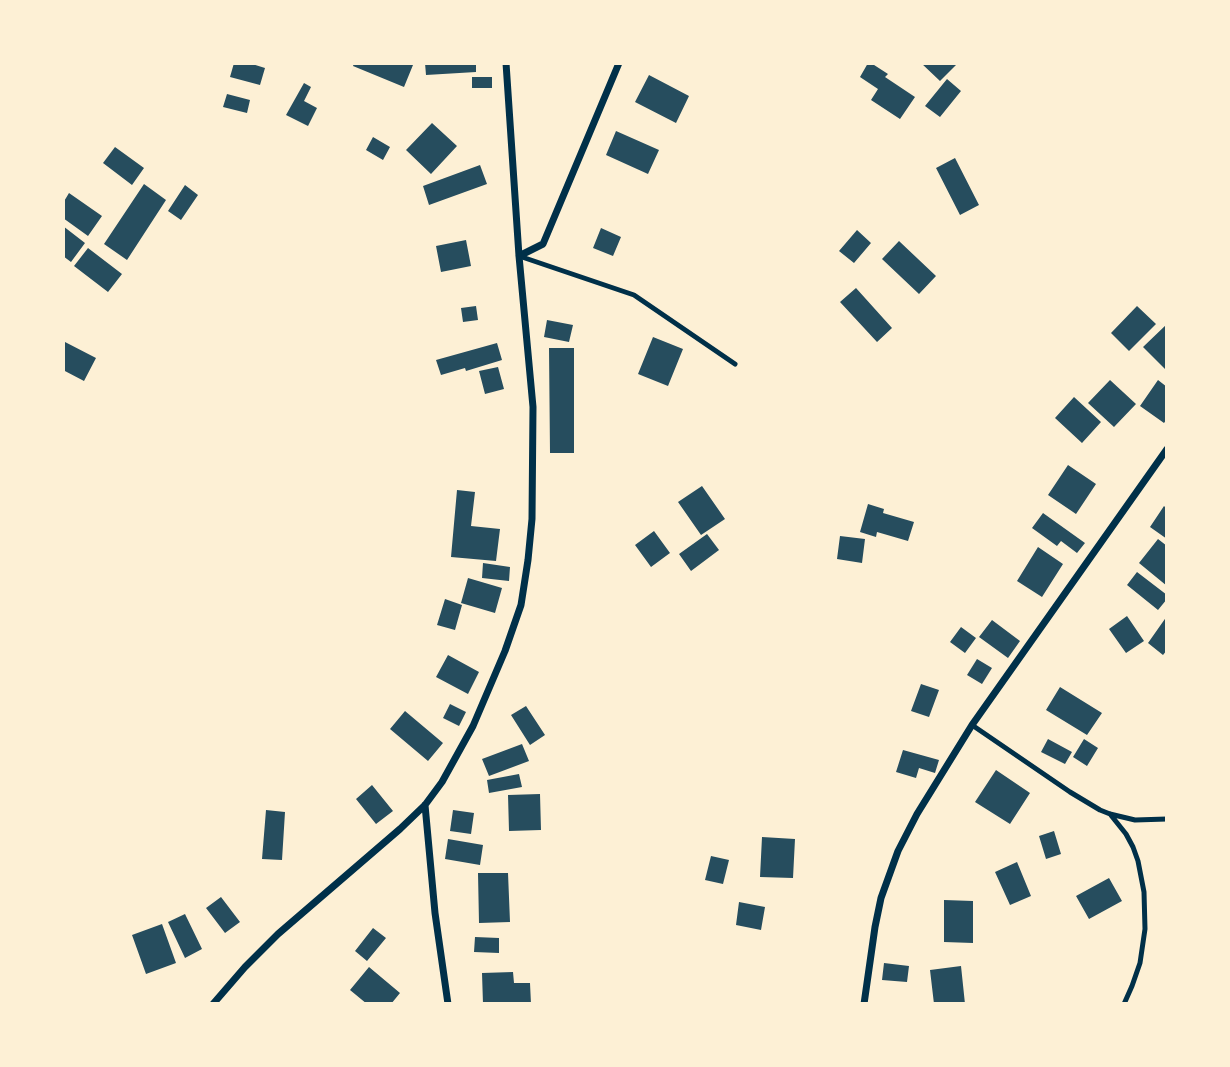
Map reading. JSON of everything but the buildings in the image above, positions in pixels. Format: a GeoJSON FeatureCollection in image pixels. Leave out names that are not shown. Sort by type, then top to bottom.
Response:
{"type":"FeatureCollection","features":[{"type":"Feature","properties":{"kind":"street"},"geometry":{"type":"LineString","coordinates":[[213,1004],[244,967],[278,934],[425,805],[457,756],[487,696],[521,605],[532,519],[533,407],[519,256],[506,63]]}},
{"type":"Feature","properties":{"kind":"street"},"geometry":{"type":"LineString","coordinates":[[519,256],[543,244],[619,63]]}},
{"type":"Feature","properties":{"kind":"street"},"geometry":{"type":"LineString","coordinates":[[864,1004],[878,912],[894,863],[917,814],[972,725],[1167,449]]}},
{"type":"Feature","properties":{"kind":"street"},"geometry":{"type":"LineString","coordinates":[[425,805],[435,913],[448,1004]]}},
{"type":"Feature","properties":{"kind":"lane"},"geometry":{"type":"LineString","coordinates":[[519,256],[634,295],[735,364]]}},
{"type":"Feature","properties":{"kind":"lane"},"geometry":{"type":"LineString","coordinates":[[972,725],[1070,792],[1110,814],[1135,820],[1167,819]]}},
{"type":"Feature","properties":{"kind":"lane"},"geometry":{"type":"LineString","coordinates":[[1110,814],[1133,847],[1144,892],[1145,929],[1140,963],[1124,1004]]}}]}
